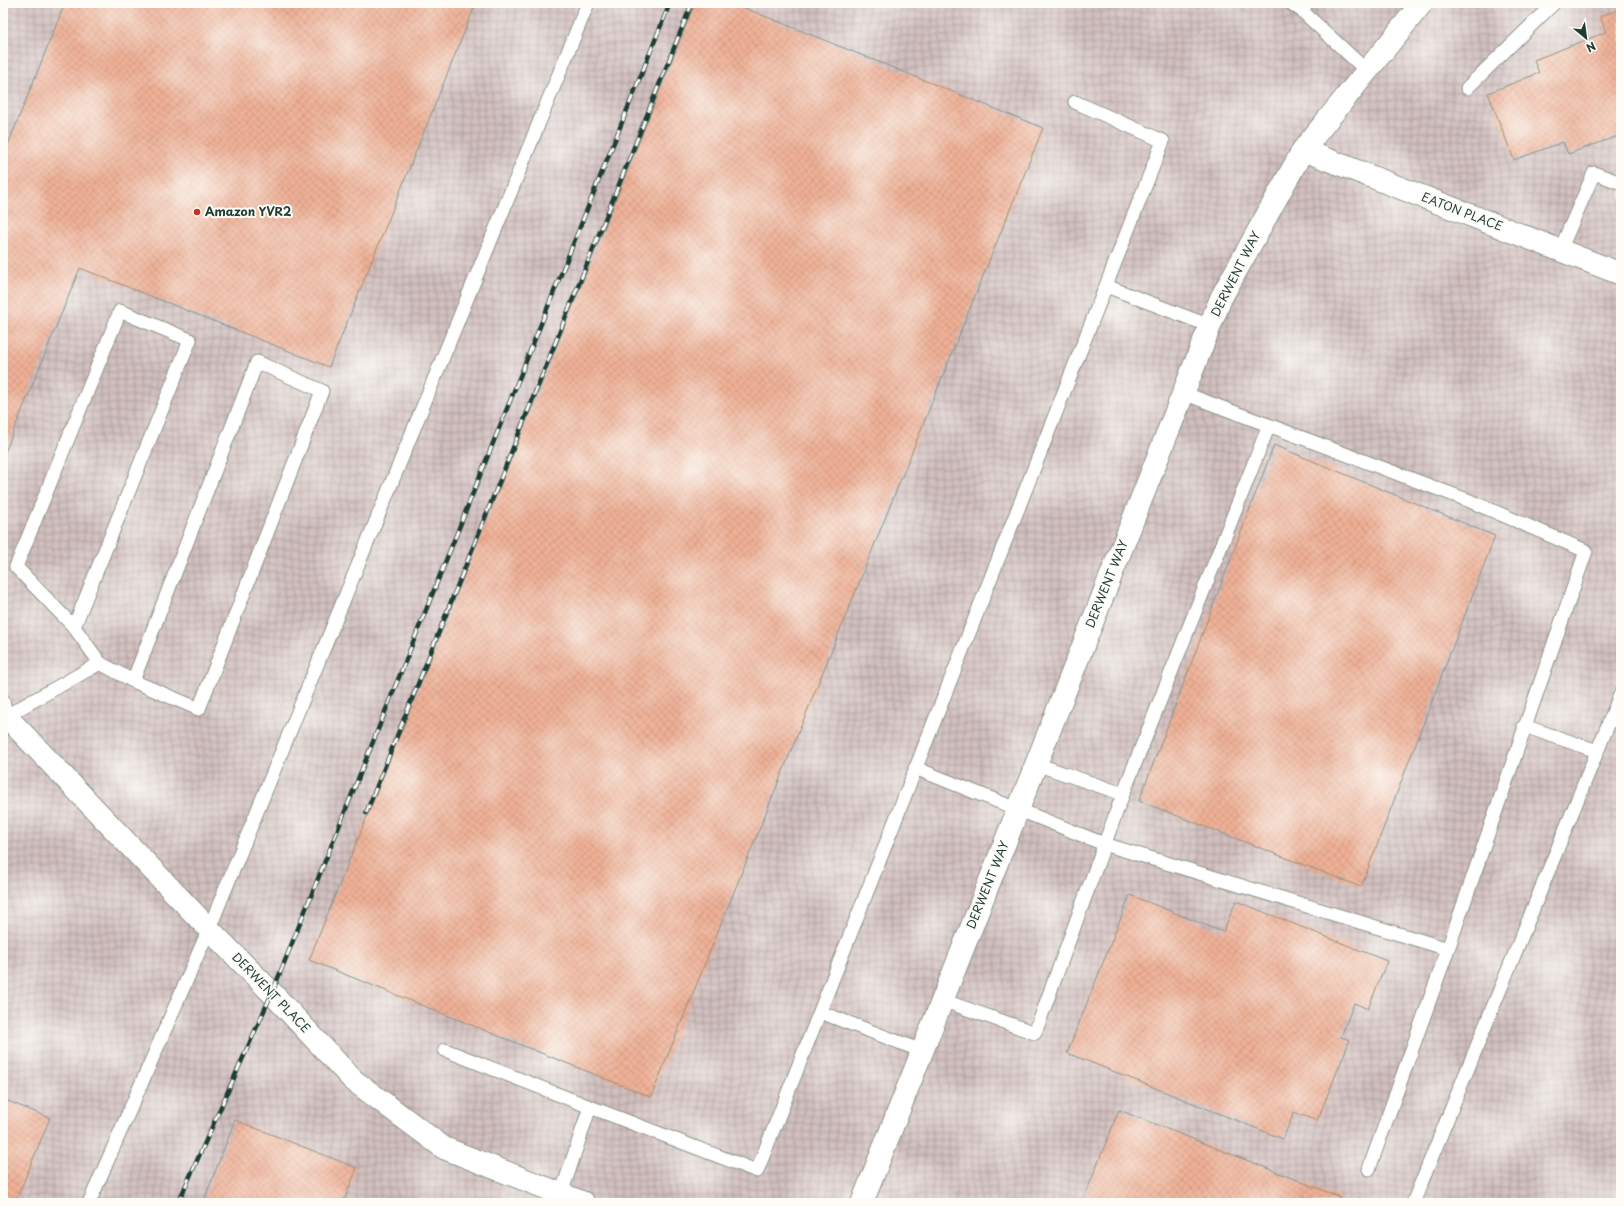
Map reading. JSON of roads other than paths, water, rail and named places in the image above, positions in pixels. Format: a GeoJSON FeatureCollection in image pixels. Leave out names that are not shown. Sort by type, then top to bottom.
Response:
{"type":"FeatureCollection","features":[{"type":"Feature","properties":{"kind":"street","name":"DERWENT WAY"},"geometry":{"type":"LineString","coordinates":[[862,1203],[1221,298],[1303,150],[1422,3]]}},
{"type":"Feature","properties":{"kind":"street","name":"EATON PLACE"},"geometry":{"type":"LineString","coordinates":[[1303,150],[1621,274]]}},
{"type":"Feature","properties":{"kind":"street","name":"DERWENT PLACE"},"geometry":{"type":"LineString","coordinates":[[5,708],[209,929],[272,993],[353,1080],[444,1148],[584,1203]]}},
{"type":"Feature","properties":{"kind":"lane"},"geometry":{"type":"LineString","coordinates":[[89,1203],[209,929],[588,3]]}},
{"type":"Feature","properties":{"kind":"lane"},"geometry":{"type":"LineString","coordinates":[[1467,88],[1554,3]]}},
{"type":"Feature","properties":{"kind":"lane"},"geometry":{"type":"LineString","coordinates":[[1299,5],[1367,71]]}},
{"type":"Feature","properties":{"kind":"lane"},"geometry":{"type":"LineString","coordinates":[[445,1050],[756,1171],[1163,141],[1075,102]]}},
{"type":"Feature","properties":{"kind":"lane"},"geometry":{"type":"LineString","coordinates":[[1560,250],[1594,174],[1621,183]]}},
{"type":"Feature","properties":{"kind":"lane"},"geometry":{"type":"LineString","coordinates":[[1106,286],[1210,326]]}},
{"type":"Feature","properties":{"kind":"lane"},"geometry":{"type":"LineString","coordinates":[[74,627],[190,340],[120,311],[16,567],[74,627],[100,663],[133,681],[199,709],[322,391],[257,362],[133,681]]}},
{"type":"Feature","properties":{"kind":"lane"},"geometry":{"type":"LineString","coordinates":[[1183,393],[1470,501],[1586,551],[1524,726],[1448,949],[1369,1169]]}},
{"type":"Feature","properties":{"kind":"lane"},"geometry":{"type":"LineString","coordinates":[[942,1000],[1035,1033],[1123,794],[1269,425]]}},
{"type":"Feature","properties":{"kind":"lane"},"geometry":{"type":"LineString","coordinates":[[5,708],[100,663]]}},
{"type":"Feature","properties":{"kind":"lane"},"geometry":{"type":"LineString","coordinates":[[1412,1203],[1597,751],[1618,711],[1621,693]]}},
{"type":"Feature","properties":{"kind":"lane"},"geometry":{"type":"LineString","coordinates":[[1524,726],[1597,751]]}},
{"type":"Feature","properties":{"kind":"lane"},"geometry":{"type":"LineString","coordinates":[[1036,764],[1123,794]]}},
{"type":"Feature","properties":{"kind":"lane"},"geometry":{"type":"LineString","coordinates":[[915,768],[1104,844],[1448,949]]}},
{"type":"Feature","properties":{"kind":"lane"},"geometry":{"type":"LineString","coordinates":[[820,1012],[922,1051]]}},
{"type":"Feature","properties":{"kind":"lane"},"geometry":{"type":"LineString","coordinates":[[561,1194],[590,1107]]}},
{"type":"Feature","properties":{"kind":"railway"},"geometry":{"type":"LineString","coordinates":[[178,1203],[272,993],[670,3]]}},
{"type":"Feature","properties":{"kind":"railway"},"geometry":{"type":"LineString","coordinates":[[366,813],[692,3]]}},
{"type":"Feature","properties":{"kind":"place","name":"Amazon YVR2"},"geometry":{"type":"Point","coordinates":[197,212]}}]}
